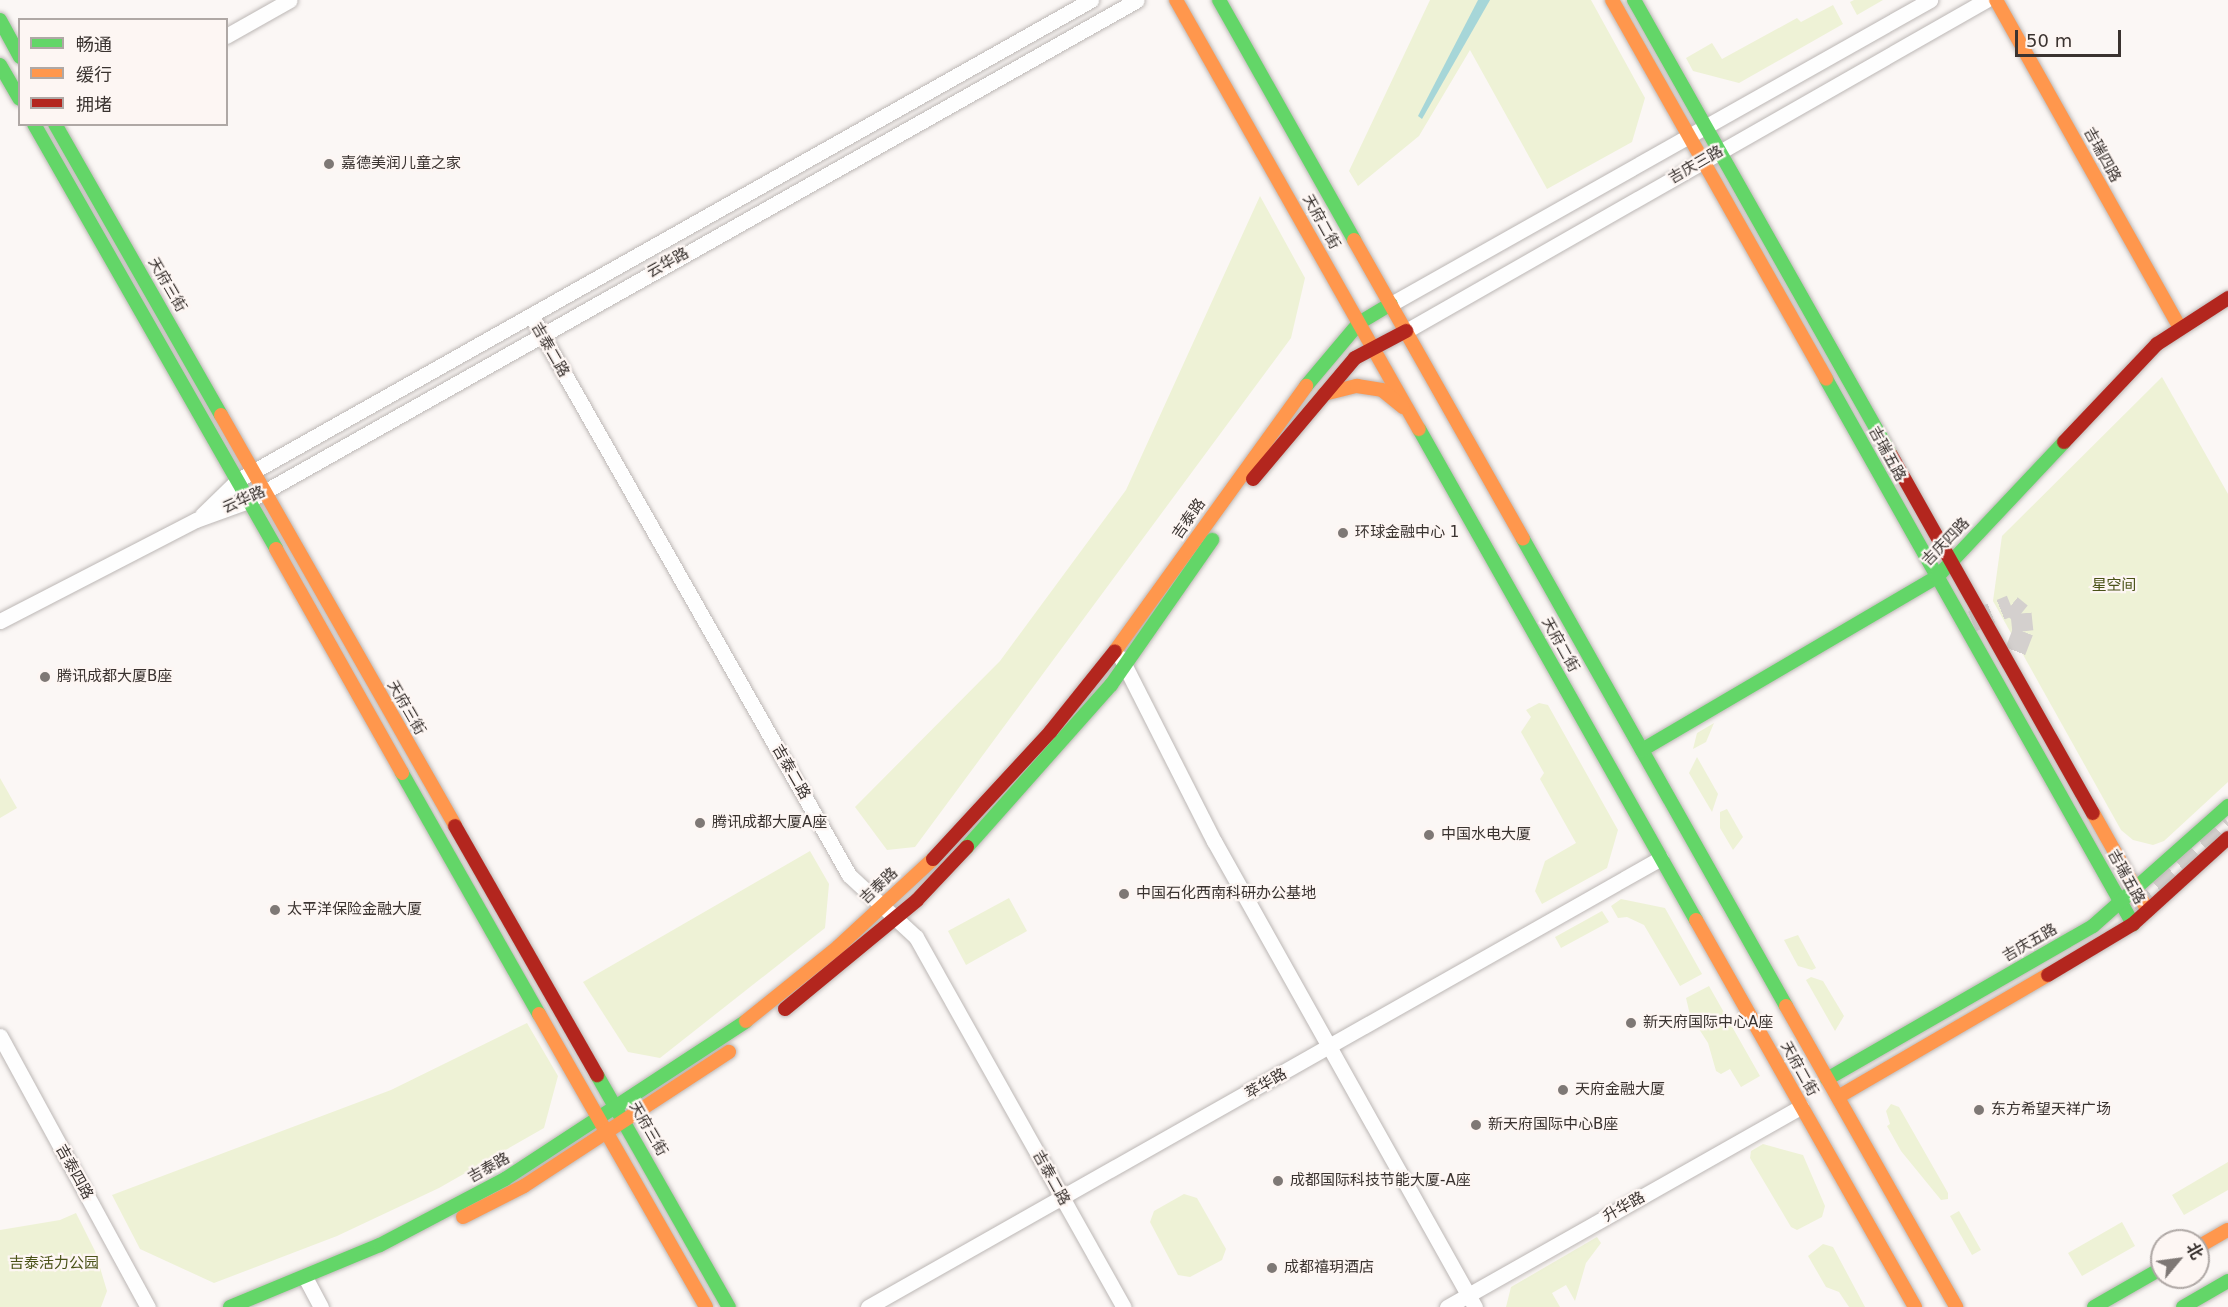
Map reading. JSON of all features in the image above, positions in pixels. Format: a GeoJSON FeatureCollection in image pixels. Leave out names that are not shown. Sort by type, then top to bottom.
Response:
{"type":"FeatureCollection","features":[{"type":"Feature","properties":{"kind":"street"},"geometry":{"type":"LineString","coordinates":[[228,35],[290,0]]}},
{"type":"Feature","properties":{"kind":"street","name":"云华路"},"geometry":{"type":"LineString","coordinates":[[196,520],[238,480],[1091,0]]}},
{"type":"Feature","properties":{"kind":"street","name":"云华路"},"geometry":{"type":"LineString","coordinates":[[0,621],[196,520],[248,501],[1137,0]]}},
{"type":"Feature","properties":{"kind":"street","name":"天府二街"},"geometry":{"type":"LineString","coordinates":[[1176,0],[1915,1307]]}},
{"type":"Feature","properties":{"kind":"street","name":"天府二街"},"geometry":{"type":"LineString","coordinates":[[1219,0],[1956,1307]]}},
{"type":"Feature","properties":{"kind":"street","name":"吉瑞五路"},"geometry":{"type":"LineString","coordinates":[[1612,0],[2133,924]]}},
{"type":"Feature","properties":{"kind":"street","name":"吉瑞五路"},"geometry":{"type":"LineString","coordinates":[[1634,0],[1951,561],[2010,655],[2148,910]]}},
{"type":"Feature","properties":{"kind":"street","name":"吉庆三路"},"geometry":{"type":"LineString","coordinates":[[1391,304],[1930,0]]}},
{"type":"Feature","properties":{"kind":"street","name":"吉庆三路"},"geometry":{"type":"LineString","coordinates":[[1406,331],[1986,0]]}},
{"type":"Feature","properties":{"kind":"street","name":"吉瑞四路"},"geometry":{"type":"LineString","coordinates":[[1996,0],[2179,326]]}},
{"type":"Feature","properties":{"kind":"street"},"geometry":{"type":"LineString","coordinates":[[0,20],[18,53]]}},
{"type":"Feature","properties":{"kind":"street"},"geometry":{"type":"LineString","coordinates":[[0,66],[18,96]]}},
{"type":"Feature","properties":{"kind":"street"},"geometry":{"type":"LineString","coordinates":[[35,126],[706,1307]]}},
{"type":"Feature","properties":{"kind":"street"},"geometry":{"type":"LineString","coordinates":[[43,139],[60,126]]}},
{"type":"Feature","properties":{"kind":"street","name":"天府三街"},"geometry":{"type":"LineString","coordinates":[[60,126],[729,1307]]}},
{"type":"Feature","properties":{"kind":"street","name":"吉庆四路"},"geometry":{"type":"LineString","coordinates":[[1642,750],[1937,577],[2157,344],[2179,326],[2228,298]]}},
{"type":"Feature","properties":{"kind":"street","name":"吉泰路"},"geometry":{"type":"LineString","coordinates":[[269,1307],[308,1283],[505,1179],[723,1040],[829,955],[942,851],[1008,781],[1117,650],[1286,411],[1359,323],[1391,304]]}},
{"type":"Feature","properties":{"kind":"street","name":"吉泰二路"},"geometry":{"type":"LineString","coordinates":[[531,315],[849,875],[916,937],[1124,1307]]}},
{"type":"Feature","properties":{"kind":"street","name":"吉泰路"},"geometry":{"type":"LineString","coordinates":[[230,1307],[392,1254],[524,1186],[695,1077],[825,978],[896,918],[1014,797],[1125,666],[1248,485],[1355,358],[1406,331]]}},
{"type":"Feature","properties":{"kind":"street"},"geometry":{"type":"LineString","coordinates":[[1324,394],[1357,386],[1382,390],[1403,407],[1420,432]]}},
{"type":"Feature","properties":{"kind":"street"},"geometry":{"type":"LineString","coordinates":[[1117,650],[1214,841],[1328,1049],[1472,1301]]}},
{"type":"Feature","properties":{"kind":"street","name":"吉庆五路"},"geometry":{"type":"LineString","coordinates":[[1827,1079],[2093,926],[2228,806]]}},
{"type":"Feature","properties":{"kind":"street"},"geometry":{"type":"LineString","coordinates":[[1838,1097],[2133,924],[2228,838]]}},
{"type":"Feature","properties":{"kind":"street","name":"萃华路"},"geometry":{"type":"LineString","coordinates":[[868,1307],[1328,1049],[1661,858]]}},
{"type":"Feature","properties":{"kind":"street","name":"吉泰四路"},"geometry":{"type":"LineString","coordinates":[[0,1036],[148,1307]]}},
{"type":"Feature","properties":{"kind":"street","name":"升华路"},"geometry":{"type":"LineString","coordinates":[[1447,1307],[1472,1301],[1802,1107]]}},
{"type":"Feature","properties":{"kind":"street"},"geometry":{"type":"LineString","coordinates":[[2210,1240],[2228,1230]]}},
{"type":"Feature","properties":{"kind":"street"},"geometry":{"type":"LineString","coordinates":[[2094,1307],[2150,1275]]}},
{"type":"Feature","properties":{"kind":"street"},"geometry":{"type":"LineString","coordinates":[[2183,1307],[2228,1281]]}},
{"type":"Feature","properties":{"kind":"street"},"geometry":{"type":"LineString","coordinates":[[308,1283],[321,1307]]}},
{"type":"Feature","properties":{"kind":"green space"},"geometry":{"type":"Polygon","coordinates":[[[1430,0],[1591,0],[1645,98],[1632,142],[1547,189],[1470,50],[1419,136],[1358,186],[1349,171],[1430,0]]]}},
{"type":"Feature","properties":{"kind":"green space"},"geometry":{"type":"Polygon","coordinates":[[[1883,0],[1857,15],[1850,2],[1883,0]]]}},
{"type":"Feature","properties":{"kind":"green space"},"geometry":{"type":"Polygon","coordinates":[[[1833,5],[1843,24],[1739,83],[1693,71],[1686,58],[1712,43],[1722,59],[1797,18],[1801,22],[1833,5]]]}},
{"type":"Feature","properties":{"kind":"green space"},"geometry":{"type":"Polygon","coordinates":[[[1260,196],[1305,278],[1291,338],[915,847],[887,850],[855,807],[1000,661],[1126,490],[1260,196]]]}},
{"type":"Feature","properties":{"kind":"green space","name":"星空间"},"geometry":{"type":"Polygon","coordinates":[[[2162,377],[2228,494],[2228,782],[2164,841],[2153,845],[2133,840],[2121,830],[1993,601],[2002,536],[2162,377]]]}},
{"type":"Feature","properties":{"kind":"green space"},"geometry":{"type":"Polygon","coordinates":[[[1539,703],[1548,705],[1618,830],[1607,868],[1542,904],[1535,891],[1545,861],[1576,843],[1540,779],[1544,773],[1521,732],[1531,717],[1526,710],[1539,703]]]}},
{"type":"Feature","properties":{"kind":"green space"},"geometry":{"type":"Polygon","coordinates":[[[1714,723],[1706,742],[1693,749],[1697,733],[1714,723]]]}},
{"type":"Feature","properties":{"kind":"green space"},"geometry":{"type":"Polygon","coordinates":[[[1697,757],[1718,794],[1712,812],[1689,773],[1697,757]]]}},
{"type":"Feature","properties":{"kind":"green space"},"geometry":{"type":"Polygon","coordinates":[[[0,778],[17,808],[0,818],[0,778]]]}},
{"type":"Feature","properties":{"kind":"green space"},"geometry":{"type":"Polygon","coordinates":[[[1727,809],[1743,837],[1733,850],[1720,828],[1720,812],[1727,809]]]}},
{"type":"Feature","properties":{"kind":"green space"},"geometry":{"type":"Polygon","coordinates":[[[810,851],[829,884],[825,928],[660,1058],[628,1052],[583,982],[810,851]]]}},
{"type":"Feature","properties":{"kind":"green space"},"geometry":{"type":"Polygon","coordinates":[[[1009,898],[1027,931],[966,965],[948,931],[1009,898]]]}},
{"type":"Feature","properties":{"kind":"green space"},"geometry":{"type":"Polygon","coordinates":[[[1621,899],[1665,908],[1702,974],[1680,986],[1644,925],[1627,917],[1618,918],[1611,906],[1621,899]]]}},
{"type":"Feature","properties":{"kind":"green space"},"geometry":{"type":"Polygon","coordinates":[[[1602,911],[1609,922],[1561,948],[1555,937],[1602,911]]]}},
{"type":"Feature","properties":{"kind":"green space"},"geometry":{"type":"Polygon","coordinates":[[[1798,935],[1816,968],[1812,970],[1798,966],[1784,940],[1798,935]]]}},
{"type":"Feature","properties":{"kind":"green space"},"geometry":{"type":"Polygon","coordinates":[[[1811,977],[1823,981],[1844,1016],[1835,1031],[1806,980],[1811,977]]]}},
{"type":"Feature","properties":{"kind":"green space"},"geometry":{"type":"Polygon","coordinates":[[[1709,986],[1760,1076],[1741,1087],[1730,1069],[1721,1074],[1716,1071],[1708,1043],[1690,1015],[1686,998],[1709,986]]]}},
{"type":"Feature","properties":{"kind":"green space"},"geometry":{"type":"Polygon","coordinates":[[[527,1023],[558,1076],[544,1128],[439,1188],[337,1236],[214,1283],[140,1249],[112,1195],[391,1090],[527,1023]]]}},
{"type":"Feature","properties":{"kind":"green space"},"geometry":{"type":"Polygon","coordinates":[[[1891,1104],[1899,1107],[1948,1193],[1948,1199],[1941,1200],[1901,1151],[1887,1126],[1890,1124],[1886,1111],[1891,1104]]]}},
{"type":"Feature","properties":{"kind":"green space"},"geometry":{"type":"Polygon","coordinates":[[[1763,1144],[1803,1155],[1825,1206],[1822,1217],[1797,1230],[1791,1227],[1750,1158],[1751,1151],[1763,1144]]]}},
{"type":"Feature","properties":{"kind":"green space"},"geometry":{"type":"Polygon","coordinates":[[[2228,1162],[2228,1190],[2184,1215],[2172,1195],[2228,1162]]]}},
{"type":"Feature","properties":{"kind":"green space"},"geometry":{"type":"Polygon","coordinates":[[[1184,1194],[1197,1198],[1226,1249],[1222,1260],[1190,1277],[1178,1275],[1150,1222],[1154,1211],[1184,1194]]]}},
{"type":"Feature","properties":{"kind":"green space"},"geometry":{"type":"Polygon","coordinates":[[[1959,1211],[1981,1250],[1972,1255],[1950,1216],[1959,1211]]]}},
{"type":"Feature","properties":{"kind":"green space","name":"吉泰活力公园"},"geometry":{"type":"Polygon","coordinates":[[[76,1213],[95,1251],[107,1291],[101,1307],[0,1307],[0,1230],[60,1220],[76,1213]]]}},
{"type":"Feature","properties":{"kind":"green space"},"geometry":{"type":"Polygon","coordinates":[[[2122,1222],[2135,1246],[2082,1276],[2068,1253],[2122,1222]]]}},
{"type":"Feature","properties":{"kind":"green space"},"geometry":{"type":"Polygon","coordinates":[[[1597,1237],[1601,1243],[1586,1263],[1575,1301],[1566,1285],[1552,1293],[1560,1307],[1506,1307],[1511,1287],[1597,1237]]]}},
{"type":"Feature","properties":{"kind":"green space"},"geometry":{"type":"Polygon","coordinates":[[[1823,1244],[1833,1247],[1865,1307],[1849,1307],[1839,1292],[1826,1287],[1808,1256],[1823,1244]]]}},
{"type":"Feature","properties":{"kind":"water"},"geometry":{"type":"Polygon","coordinates":[[[1478,0],[1490,0],[1422,119],[1418,116],[1478,0]]]}},
{"type":"Feature","properties":{"kind":"tunnel"},"geometry":{"type":"LineString","coordinates":[[1972,621],[2011,605],[2021,613],[2023,631],[2015,652]]}},
{"type":"Feature","properties":{"kind":"tunnel"},"geometry":{"type":"LineString","coordinates":[[2131,902],[2133,906],[2228,821]]}},
{"type":"Feature","properties":{"kind":"traffic: fast"},"geometry":{"type":"LineString","coordinates":[[1219,0],[1354,240]]}},
{"type":"Feature","properties":{"kind":"traffic: fast"},"geometry":{"type":"LineString","coordinates":[[1634,0],[1891,455]]}},
{"type":"Feature","properties":{"kind":"traffic: fast"},"geometry":{"type":"LineString","coordinates":[[0,20],[18,53]]}},
{"type":"Feature","properties":{"kind":"traffic: fast"},"geometry":{"type":"LineString","coordinates":[[0,65],[18,96]]}},
{"type":"Feature","properties":{"kind":"traffic: fast"},"geometry":{"type":"LineString","coordinates":[[35,126],[276,549]]}},
{"type":"Feature","properties":{"kind":"traffic: fast"},"geometry":{"type":"LineString","coordinates":[[56,126],[221,415]]}},
{"type":"Feature","properties":{"kind":"traffic: fast"},"geometry":{"type":"LineString","coordinates":[[1306,386],[1359,323],[1391,304]]}},
{"type":"Feature","properties":{"kind":"traffic: fast"},"geometry":{"type":"LineString","coordinates":[[1826,379],[2133,924]]}},
{"type":"Feature","properties":{"kind":"traffic: fast"},"geometry":{"type":"LineString","coordinates":[[1419,429],[1696,920]]}},
{"type":"Feature","properties":{"kind":"traffic: fast"},"geometry":{"type":"LineString","coordinates":[[1642,750],[1937,577],[2064,442]]}},
{"type":"Feature","properties":{"kind":"traffic: fast"},"geometry":{"type":"LineString","coordinates":[[1523,539],[1786,1006]]}},
{"type":"Feature","properties":{"kind":"traffic: fast"},"geometry":{"type":"LineString","coordinates":[[967,847],[1111,685],[1212,540]]}},
{"type":"Feature","properties":{"kind":"traffic: fast"},"geometry":{"type":"LineString","coordinates":[[402,773],[539,1014]]}},
{"type":"Feature","properties":{"kind":"traffic: fast"},"geometry":{"type":"LineString","coordinates":[[1827,1079],[2093,926],[2228,806]]}},
{"type":"Feature","properties":{"kind":"traffic: fast"},"geometry":{"type":"LineString","coordinates":[[230,1307],[380,1245],[505,1179],[746,1021]]}},
{"type":"Feature","properties":{"kind":"traffic: fast"},"geometry":{"type":"LineString","coordinates":[[597,1075],[729,1307]]}},
{"type":"Feature","properties":{"kind":"traffic: fast"},"geometry":{"type":"LineString","coordinates":[[2094,1307],[2150,1275]]}},
{"type":"Feature","properties":{"kind":"traffic: fast"},"geometry":{"type":"LineString","coordinates":[[2183,1307],[2228,1281]]}},
{"type":"Feature","properties":{"kind":"traffic: slow"},"geometry":{"type":"LineString","coordinates":[[1176,0],[1419,429]]}},
{"type":"Feature","properties":{"kind":"traffic: slow"},"geometry":{"type":"LineString","coordinates":[[1612,0],[1826,379]]}},
{"type":"Feature","properties":{"kind":"traffic: slow"},"geometry":{"type":"LineString","coordinates":[[1996,0],[2179,326]]}},
{"type":"Feature","properties":{"kind":"traffic: slow"},"geometry":{"type":"LineString","coordinates":[[1354,240],[1523,539]]}},
{"type":"Feature","properties":{"kind":"traffic: slow"},"geometry":{"type":"LineString","coordinates":[[1115,651],[1306,386]]}},
{"type":"Feature","properties":{"kind":"traffic: slow"},"geometry":{"type":"LineString","coordinates":[[1324,394],[1357,386],[1382,390],[1403,407]]}},
{"type":"Feature","properties":{"kind":"traffic: slow"},"geometry":{"type":"LineString","coordinates":[[221,415],[455,826]]}},
{"type":"Feature","properties":{"kind":"traffic: slow"},"geometry":{"type":"LineString","coordinates":[[276,549],[402,773]]}},
{"type":"Feature","properties":{"kind":"traffic: slow"},"geometry":{"type":"LineString","coordinates":[[2093,813],[2148,911]]}},
{"type":"Feature","properties":{"kind":"traffic: slow"},"geometry":{"type":"LineString","coordinates":[[746,1021],[838,947],[933,859]]}},
{"type":"Feature","properties":{"kind":"traffic: slow"},"geometry":{"type":"LineString","coordinates":[[1696,920],[1915,1307]]}},
{"type":"Feature","properties":{"kind":"traffic: slow"},"geometry":{"type":"LineString","coordinates":[[1838,1097],[2048,975]]}},
{"type":"Feature","properties":{"kind":"traffic: slow"},"geometry":{"type":"LineString","coordinates":[[1786,1006],[1956,1307]]}},
{"type":"Feature","properties":{"kind":"traffic: slow"},"geometry":{"type":"LineString","coordinates":[[539,1014],[706,1307]]}},
{"type":"Feature","properties":{"kind":"traffic: slow"},"geometry":{"type":"LineString","coordinates":[[463,1217],[524,1186],[729,1052]]}},
{"type":"Feature","properties":{"kind":"traffic: slow"},"geometry":{"type":"LineString","coordinates":[[2210,1240],[2228,1230]]}},
{"type":"Feature","properties":{"kind":"traffic: jam"},"geometry":{"type":"LineString","coordinates":[[2064,442],[2157,344],[2228,298]]}},
{"type":"Feature","properties":{"kind":"traffic: jam"},"geometry":{"type":"LineString","coordinates":[[1253,479],[1355,358],[1406,331]]}},
{"type":"Feature","properties":{"kind":"traffic: jam"},"geometry":{"type":"LineString","coordinates":[[1891,455],[2093,813]]}},
{"type":"Feature","properties":{"kind":"traffic: jam"},"geometry":{"type":"LineString","coordinates":[[933,859],[1051,731],[1115,651]]}},
{"type":"Feature","properties":{"kind":"traffic: jam"},"geometry":{"type":"LineString","coordinates":[[455,826],[597,1075]]}},
{"type":"Feature","properties":{"kind":"traffic: jam"},"geometry":{"type":"LineString","coordinates":[[2048,975],[2133,924],[2228,838]]}},
{"type":"Feature","properties":{"kind":"traffic: jam"},"geometry":{"type":"LineString","coordinates":[[785,1009],[917,900],[967,847]]}},
{"type":"Feature","properties":{"kind":"place","name":"嘉德美润儿童之家"},"geometry":{"type":"Point","coordinates":[329,164]}},
{"type":"Feature","properties":{"kind":"place","name":"环球金融中心 1"},"geometry":{"type":"Point","coordinates":[1343,533]}},
{"type":"Feature","properties":{"kind":"place","name":"腾讯成都大厦B座"},"geometry":{"type":"Point","coordinates":[45,677]}},
{"type":"Feature","properties":{"kind":"place","name":"腾讯成都大厦A座"},"geometry":{"type":"Point","coordinates":[700,823]}},
{"type":"Feature","properties":{"kind":"place","name":"中国水电大厦"},"geometry":{"type":"Point","coordinates":[1429,835]}},
{"type":"Feature","properties":{"kind":"place","name":"中国石化西南科研办公基地"},"geometry":{"type":"Point","coordinates":[1124,894]}},
{"type":"Feature","properties":{"kind":"place","name":"太平洋保险金融大厦"},"geometry":{"type":"Point","coordinates":[275,910]}},
{"type":"Feature","properties":{"kind":"place","name":"新天府国际中心A座"},"geometry":{"type":"Point","coordinates":[1631,1023]}},
{"type":"Feature","properties":{"kind":"place","name":"天府金融大厦"},"geometry":{"type":"Point","coordinates":[1563,1090]}},
{"type":"Feature","properties":{"kind":"place","name":"东方希望天祥广场"},"geometry":{"type":"Point","coordinates":[1979,1110]}},
{"type":"Feature","properties":{"kind":"place","name":"新天府国际中心B座"},"geometry":{"type":"Point","coordinates":[1476,1125]}},
{"type":"Feature","properties":{"kind":"place","name":"成都国际科技节能大厦-A座"},"geometry":{"type":"Point","coordinates":[1278,1181]}},
{"type":"Feature","properties":{"kind":"place","name":"成都禧玥酒店"},"geometry":{"type":"Point","coordinates":[1272,1268]}}]}
